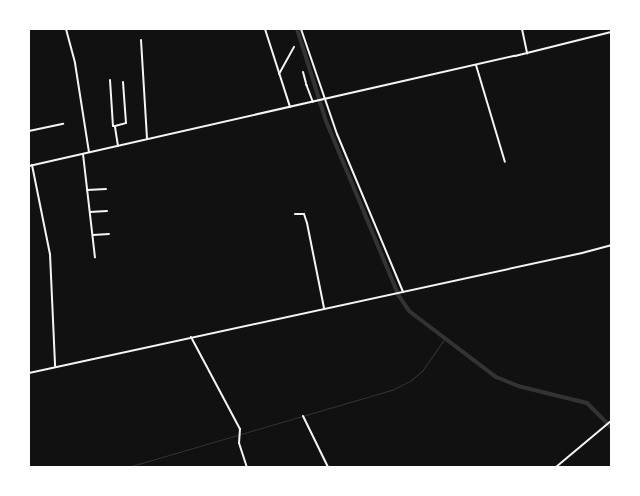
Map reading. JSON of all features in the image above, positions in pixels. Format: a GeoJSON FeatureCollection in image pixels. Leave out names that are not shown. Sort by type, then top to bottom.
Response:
{"type":"FeatureCollection","features":[{"type":"Feature","properties":{"kind":"street"},"geometry":{"type":"LineString","coordinates":[[66,29],[74,63],[89,152]]}},
{"type":"Feature","properties":{"kind":"street"},"geometry":{"type":"LineString","coordinates":[[265,29],[290,107]]}},
{"type":"Feature","properties":{"kind":"street"},"geometry":{"type":"LineString","coordinates":[[301,29],[324,99],[402,292]]}},
{"type":"Feature","properties":{"kind":"street"},"geometry":{"type":"LineString","coordinates":[[522,29],[527,53]]}},
{"type":"Feature","properties":{"kind":"street"},"geometry":{"type":"LineString","coordinates":[[55,367],[50,254],[30,166],[476,65],[611,32]]}},
{"type":"Feature","properties":{"kind":"street"},"geometry":{"type":"LineString","coordinates":[[140,40],[147,139]]}},
{"type":"Feature","properties":{"kind":"street"},"geometry":{"type":"LineString","coordinates":[[280,74],[294,48]]}},
{"type":"Feature","properties":{"kind":"street"},"geometry":{"type":"LineString","coordinates":[[476,65],[505,162]]}},
{"type":"Feature","properties":{"kind":"street"},"geometry":{"type":"LineString","coordinates":[[303,72],[313,102]]}},
{"type":"Feature","properties":{"kind":"street"},"geometry":{"type":"LineString","coordinates":[[110,80],[114,126],[116,126],[118,146]]}},
{"type":"Feature","properties":{"kind":"street"},"geometry":{"type":"LineString","coordinates":[[116,126],[126,123],[123,82]]}},
{"type":"Feature","properties":{"kind":"street"},"geometry":{"type":"LineString","coordinates":[[29,131],[63,124]]}},
{"type":"Feature","properties":{"kind":"street"},"geometry":{"type":"LineString","coordinates":[[83,154],[95,257]]}},
{"type":"Feature","properties":{"kind":"street"},"geometry":{"type":"LineString","coordinates":[[87,190],[106,189]]}},
{"type":"Feature","properties":{"kind":"street"},"geometry":{"type":"LineString","coordinates":[[90,212],[107,211]]}},
{"type":"Feature","properties":{"kind":"street"},"geometry":{"type":"LineString","coordinates":[[295,214],[304,214],[307,223],[324,308]]}},
{"type":"Feature","properties":{"kind":"street"},"geometry":{"type":"LineString","coordinates":[[93,235],[109,234]]}},
{"type":"Feature","properties":{"kind":"street"},"geometry":{"type":"LineString","coordinates":[[29,373],[611,245]]}},
{"type":"Feature","properties":{"kind":"street"},"geometry":{"type":"LineString","coordinates":[[192,337],[240,428],[239,443],[247,467]]}},
{"type":"Feature","properties":{"kind":"street"},"geometry":{"type":"LineString","coordinates":[[304,416],[328,467]]}},
{"type":"Feature","properties":{"kind":"street"},"geometry":{"type":"LineString","coordinates":[[556,467],[611,421]]}},
{"type":"Feature","properties":{"kind":"waterway"},"geometry":{"type":"LineString","coordinates":[[297,29],[326,121],[399,296],[409,311],[496,377],[518,386],[587,403],[611,427]]}},
{"type":"Feature","properties":{"kind":"waterway"},"geometry":{"type":"LineString","coordinates":[[128,467],[394,389],[410,381],[422,371],[444,340]]}}]}
